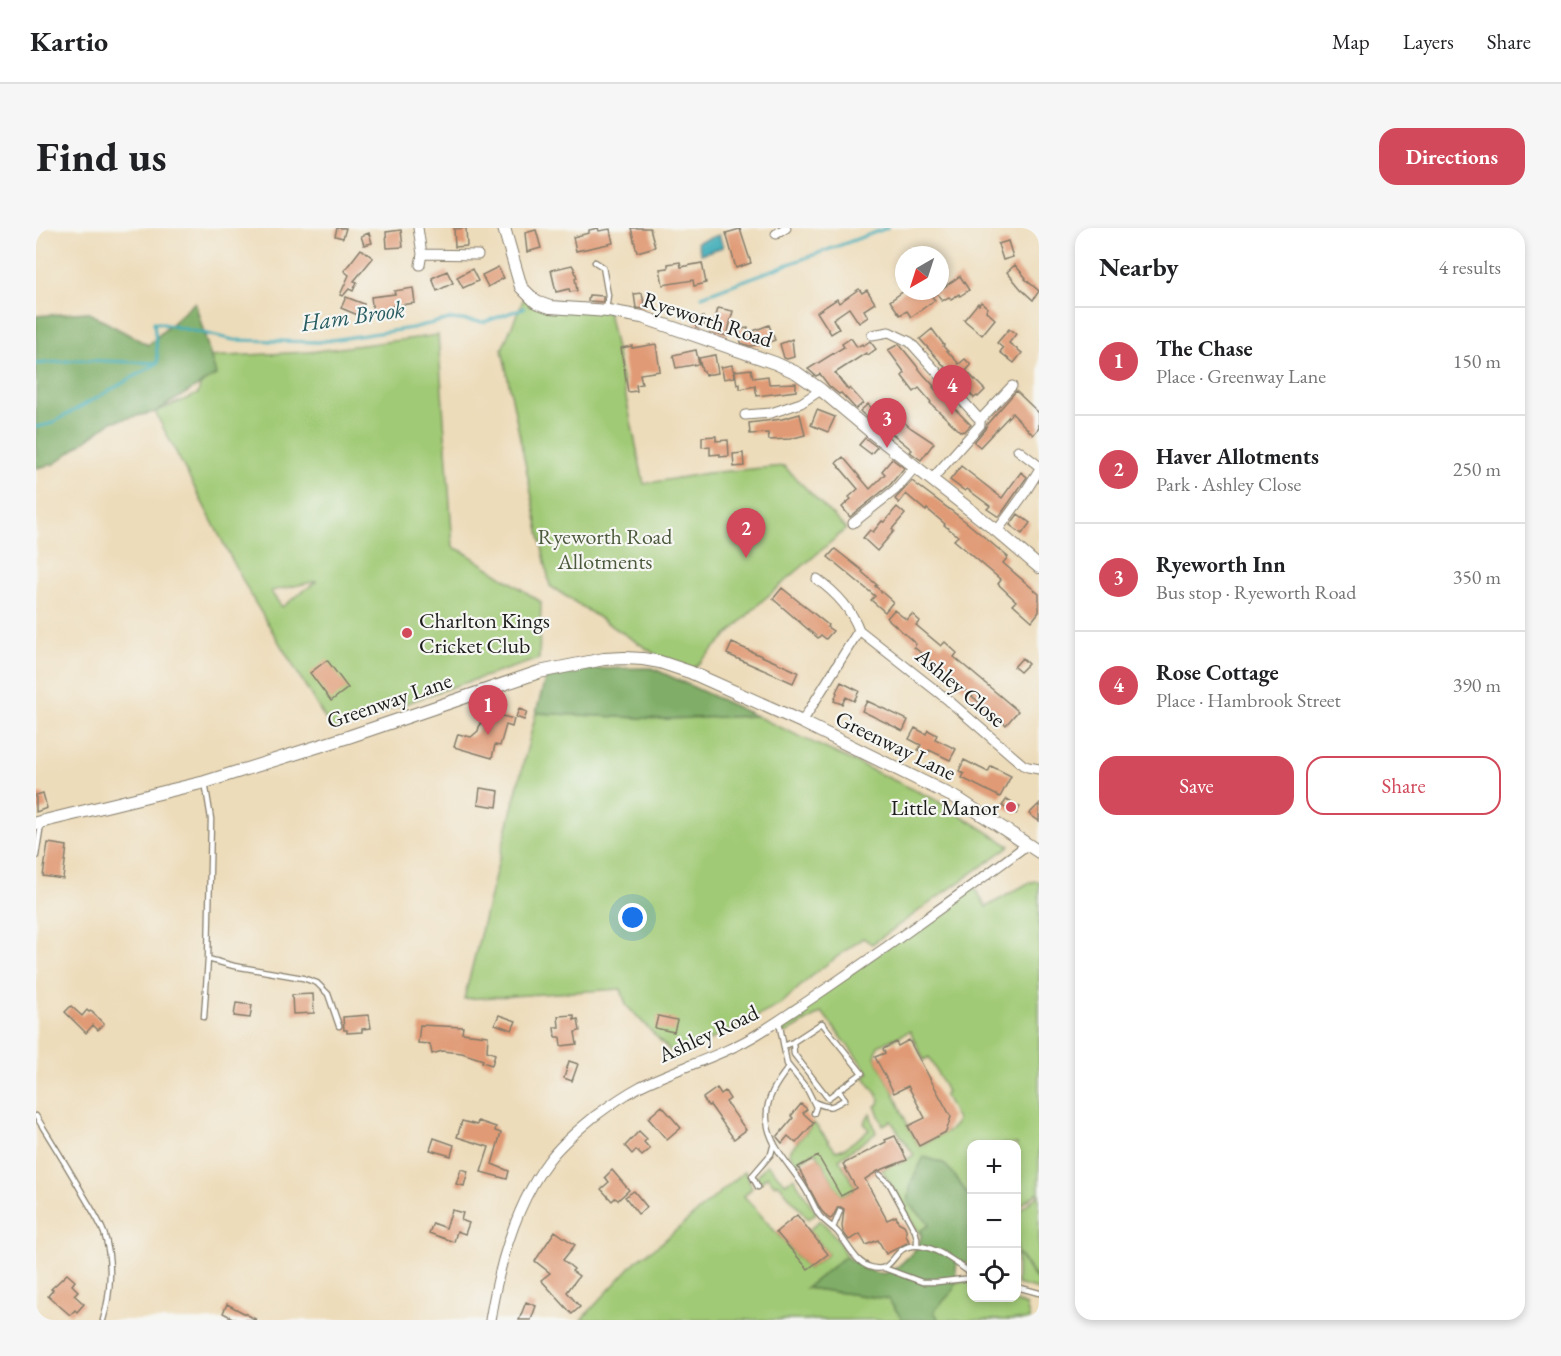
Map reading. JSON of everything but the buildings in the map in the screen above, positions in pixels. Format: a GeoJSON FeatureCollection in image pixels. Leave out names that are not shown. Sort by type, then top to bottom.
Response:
{"type":"FeatureCollection","features":[{"type":"Feature","properties":{"kind":"street"},"geometry":{"type":"LineString","coordinates":[[418,228],[422,254],[420,265]]}},
{"type":"Feature","properties":{"kind":"street","name":"Ryeworth Road"},"geometry":{"type":"LineString","coordinates":[[504,228],[521,287],[536,302],[550,307],[606,311],[642,317],[797,373],[916,466],[1039,567]]}},
{"type":"Feature","properties":{"kind":"street"},"geometry":{"type":"LineString","coordinates":[[776,234],[786,228]]}},
{"type":"Feature","properties":{"kind":"street"},"geometry":{"type":"LineString","coordinates":[[422,254],[478,255]]}},
{"type":"Feature","properties":{"kind":"street"},"geometry":{"type":"LineString","coordinates":[[872,335],[889,332],[910,342],[980,420]]}},
{"type":"Feature","properties":{"kind":"street"},"geometry":{"type":"LineString","coordinates":[[932,479],[980,425],[980,420],[1012,386]]}},
{"type":"Feature","properties":{"kind":"street"},"geometry":{"type":"LineString","coordinates":[[745,415],[771,412],[801,403],[821,390]]}},
{"type":"Feature","properties":{"kind":"street"},"geometry":{"type":"LineString","coordinates":[[997,531],[1024,494],[1039,468],[1018,450]]}},
{"type":"Feature","properties":{"kind":"street"},"geometry":{"type":"LineString","coordinates":[[853,523],[895,490],[916,466]]}},
{"type":"Feature","properties":{"kind":"street","name":"Ashley Close"},"geometry":{"type":"LineString","coordinates":[[817,579],[846,606],[859,630],[948,700],[1023,765],[1039,769]]}},
{"type":"Feature","properties":{"kind":"street"},"geometry":{"type":"LineString","coordinates":[[802,722],[859,630]]}},
{"type":"Feature","properties":{"kind":"street","name":"Greenway Lane"},"geometry":{"type":"LineString","coordinates":[[39,822],[205,782],[348,737],[539,672],[604,658],[643,659],[690,672],[802,722],[960,800],[1034,848]]}},
{"type":"Feature","properties":{"kind":"street","name":"Ashley Road"},"geometry":{"type":"LineString","coordinates":[[490,1320],[496,1283],[515,1222],[531,1188],[558,1150],[588,1122],[626,1094],[721,1054],[779,1021],[918,924],[1034,848]]}},
{"type":"Feature","properties":{"kind":"lane"},"geometry":{"type":"LineString","coordinates":[[595,262],[603,267],[608,296],[606,311]]}},
{"type":"Feature","properties":{"kind":"lane"},"geometry":{"type":"LineString","coordinates":[[204,1017],[208,958],[211,819],[205,782]]}},
{"type":"Feature","properties":{"kind":"lane"},"geometry":{"type":"LineString","coordinates":[[36,856],[39,822]]}},
{"type":"Feature","properties":{"kind":"lane"},"geometry":{"type":"LineString","coordinates":[[208,958],[253,971],[312,980],[328,994],[339,1026]]}},
{"type":"Feature","properties":{"kind":"lane"},"geometry":{"type":"LineString","coordinates":[[779,1021],[787,1064],[807,1089],[816,1107],[814,1113]]}},
{"type":"Feature","properties":{"kind":"lane"},"geometry":{"type":"LineString","coordinates":[[784,1046],[822,1023],[862,1073],[828,1098],[794,1054],[793,1042]]}},
{"type":"Feature","properties":{"kind":"lane"},"geometry":{"type":"LineString","coordinates":[[789,1067],[777,1084],[768,1104],[767,1123],[774,1143],[820,1217],[838,1233],[861,1262],[873,1268],[884,1268],[922,1282],[967,1277]]}},
{"type":"Feature","properties":{"kind":"lane"},"geometry":{"type":"LineString","coordinates":[[814,1102],[834,1107],[845,1099],[838,1090]]}},
{"type":"Feature","properties":{"kind":"lane"},"geometry":{"type":"LineString","coordinates":[[36,1116],[76,1181],[104,1233],[109,1277],[103,1320]]}},
{"type":"Feature","properties":{"kind":"lane"},"geometry":{"type":"LineString","coordinates":[[758,1187],[752,1176],[771,1154],[774,1143]]}},
{"type":"Feature","properties":{"kind":"lane"},"geometry":{"type":"LineString","coordinates":[[880,1175],[889,1183],[915,1231],[917,1245]]}},
{"type":"Feature","properties":{"kind":"lane"},"geometry":{"type":"LineString","coordinates":[[833,1228],[840,1211]]}},
{"type":"Feature","properties":{"kind":"lane"},"geometry":{"type":"LineString","coordinates":[[884,1268],[889,1265],[896,1253],[917,1245],[928,1247],[952,1260],[967,1272]]}},
{"type":"Feature","properties":{"kind":"lane"},"geometry":{"type":"LineString","coordinates":[[1021,1288],[1039,1293]]}},
{"type":"Feature","properties":{"kind":"green space","name":"Ryeworth Road Allotments"},"geometry":{"type":"Polygon","coordinates":[[[526,293],[533,300],[608,311],[644,484],[707,473],[784,466],[846,529],[762,601],[690,672],[675,667],[550,586],[502,349],[526,293]]]}},
{"type":"Feature","properties":{"kind":"green space"},"geometry":{"type":"Polygon","coordinates":[[[195,302],[216,375],[155,412],[111,422],[54,464],[36,468],[36,316],[87,312],[148,345],[195,302]]]}},
{"type":"Feature","properties":{"kind":"green space"},"geometry":{"type":"Polygon","coordinates":[[[438,335],[453,547],[541,602],[539,659],[332,730],[251,596],[155,412],[198,394],[207,357],[309,352],[438,335]],[[317,581],[271,591],[282,607],[317,581]]]}},
{"type":"Feature","properties":{"kind":"green space"},"geometry":{"type":"Polygon","coordinates":[[[652,668],[756,716],[663,719],[536,713],[545,679],[581,669],[652,668]]]}},
{"type":"Feature","properties":{"kind":"green space"},"geometry":{"type":"Polygon","coordinates":[[[536,713],[663,719],[756,716],[936,800],[1010,846],[872,944],[863,938],[815,973],[780,1005],[676,1057],[626,1005],[621,989],[464,999],[536,713]]]}},
{"type":"Feature","properties":{"kind":"green space"},"geometry":{"type":"Polygon","coordinates":[[[1039,881],[1039,1195],[1037,1193],[1021,1205],[1021,1140],[967,1140],[967,1246],[919,1233],[882,1170],[914,1155],[891,1121],[883,1125],[875,1106],[879,1104],[880,1099],[864,1077],[869,1073],[822,1012],[784,1035],[782,1030],[794,1020],[791,1015],[974,886],[986,907],[1030,882],[1039,881]],[[910,1031],[878,1046],[875,1057],[919,1146],[947,1133],[957,1120],[944,1094],[947,1092],[929,1057],[924,1060],[910,1031]]]}},
{"type":"Feature","properties":{"kind":"green space"},"geometry":{"type":"Polygon","coordinates":[[[870,1113],[876,1133],[839,1159],[856,1188],[841,1196],[816,1152],[796,1163],[789,1152],[814,1123],[836,1151],[845,1148],[869,1130],[864,1123],[870,1113]]]}},
{"type":"Feature","properties":{"kind":"green space"},"geometry":{"type":"Polygon","coordinates":[[[924,1157],[943,1163],[967,1193],[967,1263],[957,1262],[954,1290],[934,1311],[939,1320],[903,1320],[888,1299],[806,1288],[846,1256],[876,1273],[886,1273],[913,1252],[920,1242],[921,1230],[930,1224],[908,1203],[911,1182],[924,1157]]]}},
{"type":"Feature","properties":{"kind":"green space"},"geometry":{"type":"Polygon","coordinates":[[[767,1164],[785,1183],[794,1178],[816,1213],[808,1219],[778,1183],[775,1185],[767,1176],[760,1183],[756,1177],[767,1164]]]}},
{"type":"Feature","properties":{"kind":"green space"},"geometry":{"type":"Polygon","coordinates":[[[745,1171],[752,1188],[744,1196],[808,1269],[828,1254],[809,1230],[820,1220],[844,1251],[846,1256],[806,1288],[889,1299],[903,1320],[581,1320],[636,1261],[660,1244],[745,1171]]]}},
{"type":"Feature","properties":{"kind":"green space"},"geometry":{"type":"Polygon","coordinates":[[[1039,1195],[1039,1281],[1021,1257],[1021,1209],[1039,1195]]]}},
{"type":"Feature","properties":{"kind":"green space"},"geometry":{"type":"Polygon","coordinates":[[[1021,1258],[1039,1283],[1039,1290],[1021,1285],[1021,1258]]]}},
{"type":"Feature","properties":{"kind":"green space"},"geometry":{"type":"Polygon","coordinates":[[[967,1281],[967,1302],[1016,1302],[1026,1305],[1030,1320],[908,1320],[952,1283],[967,1281]]]}},
{"type":"Feature","properties":{"kind":"water"},"geometry":{"type":"Polygon","coordinates":[[[719,235],[723,247],[701,254],[697,242],[719,235]]]}},
{"type":"Feature","properties":{"kind":"waterway","name":"Ham Brook"},"geometry":{"type":"LineString","coordinates":[[702,296],[887,228]]}},
{"type":"Feature","properties":{"kind":"waterway","name":"Ham Brook"},"geometry":{"type":"LineString","coordinates":[[36,427],[50,424],[158,363],[154,322],[234,340],[318,342],[412,328],[450,319],[484,322],[524,308]]}},
{"type":"Feature","properties":{"kind":"waterway","name":"Ham Brook"},"geometry":{"type":"LineString","coordinates":[[36,364],[78,360],[157,363]]}},
{"type":"Feature","properties":{"kind":"place","name":"Rose Cottage"},"geometry":{"type":"Point","coordinates":[952,415]}},
{"type":"Feature","properties":{"kind":"place","name":"Ryeworth Inn"},"geometry":{"type":"Point","coordinates":[887,448]}},
{"type":"Feature","properties":{"kind":"place","name":"Haver Allotments"},"geometry":{"type":"Point","coordinates":[746,558]}},
{"type":"Feature","properties":{"kind":"place","name":"Charlton Kings Cricket Club"},"geometry":{"type":"Point","coordinates":[407,633]}},
{"type":"Feature","properties":{"kind":"place","name":"The Chase"},"geometry":{"type":"Point","coordinates":[488,735]}},
{"type":"Feature","properties":{"kind":"place","name":"Little Manor"},"geometry":{"type":"Point","coordinates":[1011,807]}}]}
